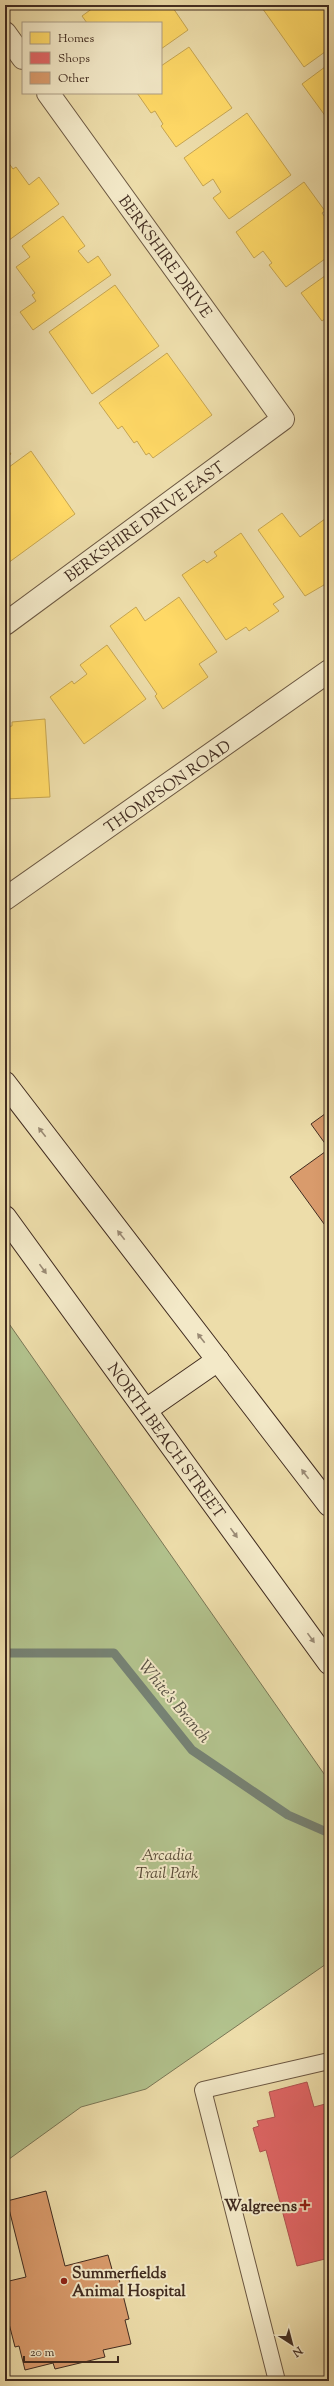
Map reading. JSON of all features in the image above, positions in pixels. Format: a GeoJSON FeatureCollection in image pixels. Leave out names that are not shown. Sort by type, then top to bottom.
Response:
{"type":"FeatureCollection","features":[{"type":"Feature","properties":{"kind":"street"},"geometry":{"type":"LineString","coordinates":[[5,33],[22,57]]}},
{"type":"Feature","properties":{"kind":"street","name":"BERKSHIRE DRIVE"},"geometry":{"type":"LineString","coordinates":[[49,94],[283,419]]}},
{"type":"Feature","properties":{"kind":"street","name":"BERKSHIRE DRIVE EAST"},"geometry":{"type":"LineString","coordinates":[[5,624],[283,419]]}},
{"type":"Feature","properties":{"kind":"street","name":"THOMPSON ROAD"},"geometry":{"type":"LineString","coordinates":[[5,899],[329,671]]}},
{"type":"Feature","properties":{"kind":"street"},"geometry":{"type":"LineString","coordinates":[[5,1084],[329,1505]]}},
{"type":"Feature","properties":{"kind":"street","name":"NORTH BEACH STREET"},"geometry":{"type":"LineString","coordinates":[[5,1217],[329,1663]]}},
{"type":"Feature","properties":{"kind":"street"},"geometry":{"type":"LineString","coordinates":[[146,1410],[218,1360]]}},
{"type":"Feature","properties":{"kind":"lane"},"geometry":{"type":"LineString","coordinates":[[277,2381],[203,2090],[329,2061]]}},
{"type":"Feature","properties":{"kind":"green space","name":"Arcadia Trail Park"},"geometry":{"type":"Polygon","coordinates":[[[5,1318],[329,1781],[329,1962],[146,2089],[81,2107],[5,2162],[5,1318]]]}},
{"type":"Feature","properties":{"kind":"building: Homes"},"geometry":{"type":"Polygon","coordinates":[[[97,5],[171,5],[188,30],[162,48],[162,22],[86,22],[82,16],[97,5]]]}},
{"type":"Feature","properties":{"kind":"building: Homes"},"geometry":{"type":"Polygon","coordinates":[[[260,5],[329,5],[329,49],[304,67],[260,5]]]}},
{"type":"Feature","properties":{"kind":"building: Homes"},"geometry":{"type":"Polygon","coordinates":[[[189,47],[232,108],[176,147],[161,126],[163,124],[155,111],[151,113],[138,94],[162,94],[162,65],[189,47]]]}},
{"type":"Feature","properties":{"kind":"building: Homes"},"geometry":{"type":"Polygon","coordinates":[[[329,64],[329,121],[302,84],[329,64]]]}},
{"type":"Feature","properties":{"kind":"building: Homes"},"geometry":{"type":"Polygon","coordinates":[[[247,113],[291,175],[229,219],[213,198],[221,192],[213,179],[203,186],[184,158],[247,113]]]}},
{"type":"Feature","properties":{"kind":"building: Homes"},"geometry":{"type":"Polygon","coordinates":[[[5,158],[13,169],[16,167],[29,185],[39,177],[59,204],[5,243],[5,158]]]}},
{"type":"Feature","properties":{"kind":"building: Homes"},"geometry":{"type":"Polygon","coordinates":[[[304,182],[325,211],[322,213],[329,223],[329,256],[286,287],[269,265],[272,263],[263,251],[254,258],[236,232],[304,182]]]}},
{"type":"Feature","properties":{"kind":"building: Homes"},"geometry":{"type":"Polygon","coordinates":[[[63,216],[85,246],[78,251],[88,263],[98,256],[111,275],[33,330],[20,312],[36,301],[32,295],[35,293],[16,267],[30,257],[22,246],[63,216]]]}},
{"type":"Feature","properties":{"kind":"building: Homes"},"geometry":{"type":"Polygon","coordinates":[[[329,273],[329,316],[322,321],[301,293],[329,273]]]}},
{"type":"Feature","properties":{"kind":"building: Homes"},"geometry":{"type":"Polygon","coordinates":[[[115,285],[159,346],[92,394],[49,332],[115,285]]]}},
{"type":"Feature","properties":{"kind":"building: Homes"},"geometry":{"type":"Polygon","coordinates":[[[167,353],[212,415],[153,458],[149,453],[146,455],[137,441],[134,443],[122,426],[118,429],[99,403],[167,353]]]}},
{"type":"Feature","properties":{"kind":"building: Homes"},"geometry":{"type":"Polygon","coordinates":[[[5,446],[11,454],[5,458],[5,446]]]}},
{"type":"Feature","properties":{"kind":"building: Homes"},"geometry":{"type":"Polygon","coordinates":[[[31,451],[75,514],[8,563],[5,559],[5,470],[31,451]]]}},
{"type":"Feature","properties":{"kind":"building: Homes"},"geometry":{"type":"Polygon","coordinates":[[[282,513],[300,537],[329,516],[329,582],[305,596],[258,530],[282,513]]]}},
{"type":"Feature","properties":{"kind":"building: Homes"},"geometry":{"type":"Polygon","coordinates":[[[241,533],[284,597],[273,604],[279,611],[249,631],[246,627],[226,640],[182,575],[204,560],[207,563],[217,556],[214,552],[241,533]]]}},
{"type":"Feature","properties":{"kind":"building: Homes"},"geometry":{"type":"Polygon","coordinates":[[[179,597],[217,652],[199,664],[208,677],[163,709],[155,696],[157,694],[110,626],[136,607],[145,621],[179,597]]]}},
{"type":"Feature","properties":{"kind":"building: Homes"},"geometry":{"type":"Polygon","coordinates":[[[107,645],[146,699],[84,744],[50,697],[72,681],[74,684],[87,674],[80,665],[107,645]]]}},
{"type":"Feature","properties":{"kind":"building: Homes"},"geometry":{"type":"Polygon","coordinates":[[[45,719],[50,797],[5,799],[5,727],[12,726],[12,722],[45,719]]]}},
{"type":"Feature","properties":{"kind":"building: Shops","name":"Walgreens"},"geometry":{"type":"Polygon","coordinates":[[[307,2082],[314,2107],[329,2103],[329,2258],[297,2266],[266,2150],[260,2152],[253,2128],[259,2126],[257,2121],[275,2117],[269,2092],[307,2082]]]}},
{"type":"Feature","properties":{"kind":"building: Other"},"geometry":{"type":"Polygon","coordinates":[[[329,1111],[329,1149],[311,1124],[329,1111]]]}},
{"type":"Feature","properties":{"kind":"building: Other"},"geometry":{"type":"Polygon","coordinates":[[[329,1149],[329,1227],[327,1228],[290,1177],[329,1149]]]}},
{"type":"Feature","properties":{"kind":"building: Other","name":"Summerfields Animal Hospital"},"geometry":{"type":"Polygon","coordinates":[[[46,2191],[65,2266],[108,2255],[115,2280],[119,2279],[129,2319],[125,2320],[131,2344],[103,2350],[105,2357],[55,2369],[53,2363],[25,2370],[19,2346],[15,2347],[5,2308],[9,2307],[5,2282],[26,2277],[7,2201],[46,2191]]]}},
{"type":"Feature","properties":{"kind":"waterway","name":"White's Branch"},"geometry":{"type":"LineString","coordinates":[[5,1653],[114,1653],[192,1750],[288,1815],[329,1833]]}},
{"type":"Feature","properties":{"kind":"place","name":"Walgreens"},"geometry":{"type":"Point","coordinates":[305,2205]}},
{"type":"Feature","properties":{"kind":"place","name":"Summerfields Animal Hospital"},"geometry":{"type":"Point","coordinates":[64,2281]}}]}
